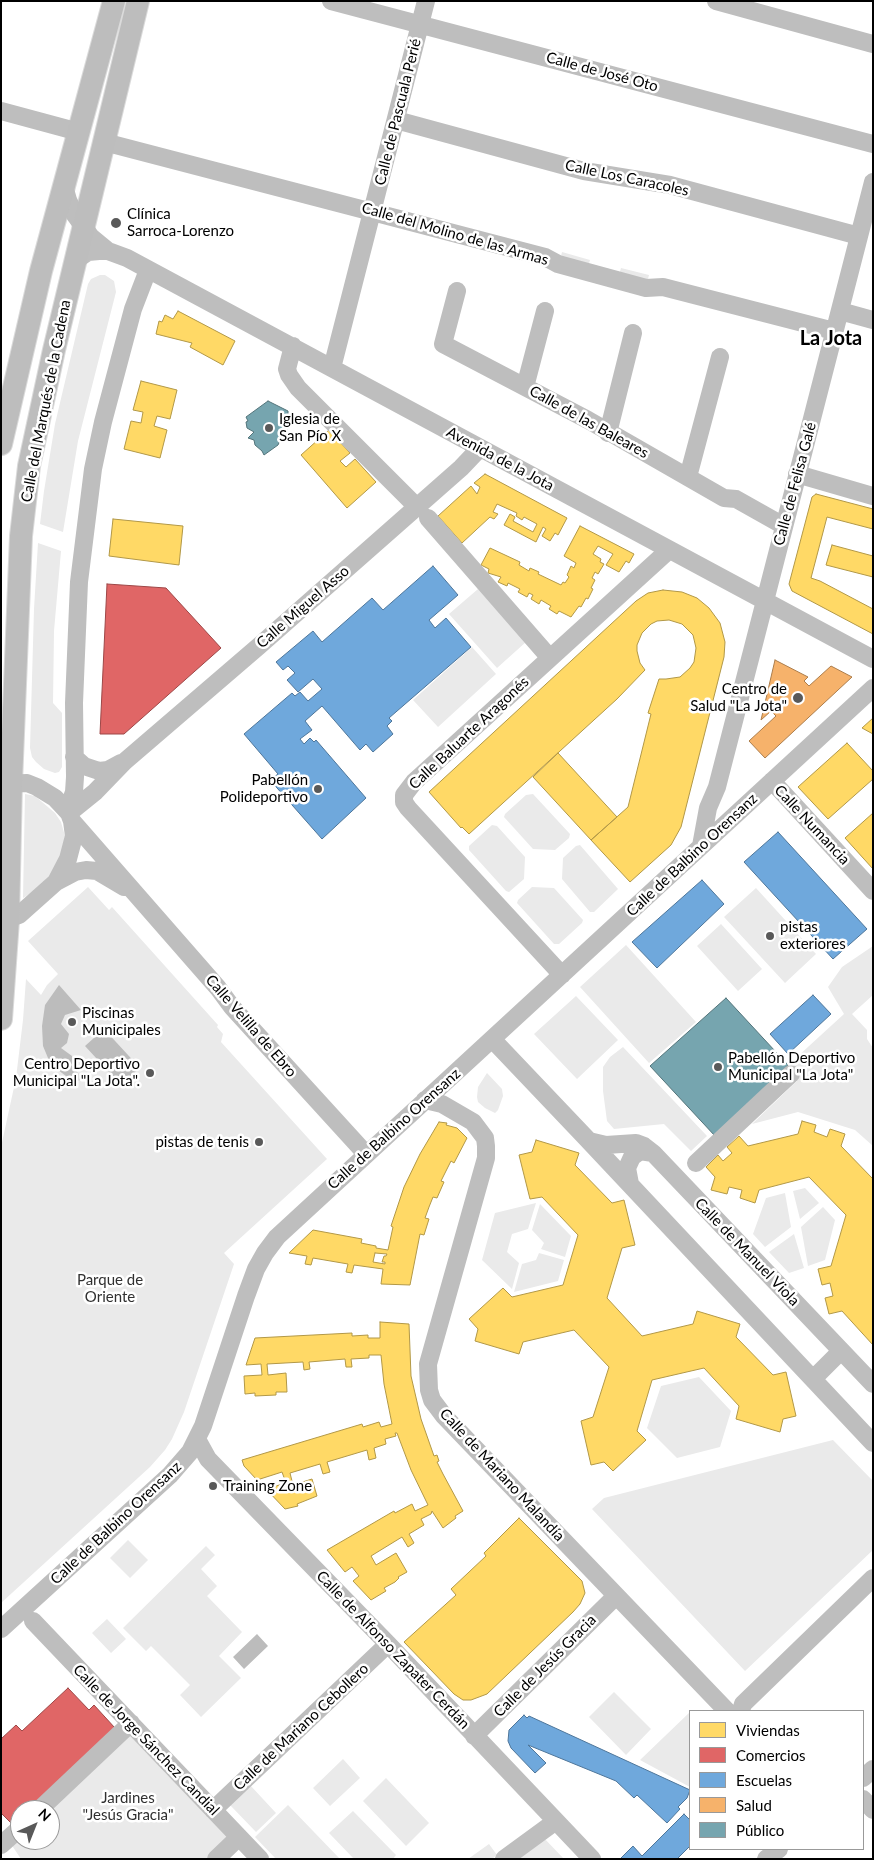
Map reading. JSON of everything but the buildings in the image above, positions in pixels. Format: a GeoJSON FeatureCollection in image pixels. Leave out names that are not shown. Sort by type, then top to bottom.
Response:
{"type":"FeatureCollection","features":[{"type":"Feature","properties":{"kind":"main road","name":"Calle del Marqués de la Cadena"},"geometry":{"type":"LineString","coordinates":[[1,444],[23,342],[114,1]]}},
{"type":"Feature","properties":{"kind":"main road","name":"Calle del Marqués de la Cadena"},"geometry":{"type":"LineString","coordinates":[[1,1019],[5,920],[6,783],[23,519],[29,466],[54,350],[138,1]]}},
{"type":"Feature","properties":{"kind":"street","name":"Calle de José Oto"},"geometry":{"type":"LineString","coordinates":[[331,1],[873,144]]}},
{"type":"Feature","properties":{"kind":"street","name":"Calle de Pascuala Perié"},"geometry":{"type":"LineString","coordinates":[[332,368],[426,1]]}},
{"type":"Feature","properties":{"kind":"street"},"geometry":{"type":"LineString","coordinates":[[716,1],[873,44]]}},
{"type":"Feature","properties":{"kind":"street"},"geometry":{"type":"LineString","coordinates":[[1,111],[79,132]]}},
{"type":"Feature","properties":{"kind":"street","name":"Calle Los Caracoles"},"geometry":{"type":"LineString","coordinates":[[396,120],[584,171],[670,185],[859,236]]}},
{"type":"Feature","properties":{"kind":"street","name":"Calle del Molino de las Armas"},"geometry":{"type":"LineString","coordinates":[[104,142],[544,256],[558,264],[646,288],[663,287],[834,331]]}},
{"type":"Feature","properties":{"kind":"street","name":"Calle de Felisa Galé"},"geometry":{"type":"LineString","coordinates":[[701,846],[708,808],[717,786],[859,236],[868,219],[873,182]]}},
{"type":"Feature","properties":{"kind":"street","name":"Avenida de la Jota"},"geometry":{"type":"LineString","coordinates":[[64,186],[68,200],[86,220],[128,258],[148,270],[293,346],[873,659]]}},
{"type":"Feature","properties":{"kind":"street","name":"Avenida de la Jota"},"geometry":{"type":"LineString","coordinates":[[86,220],[91,237],[108,251],[128,258]]}},
{"type":"Feature","properties":{"kind":"street","name":"Avenida de la Jota"},"geometry":{"type":"LineString","coordinates":[[76,260],[88,252],[108,251]]}},
{"type":"Feature","properties":{"kind":"street"},"geometry":{"type":"LineString","coordinates":[[5,920],[26,909],[56,882],[71,851],[74,836],[69,815],[74,792],[76,623],[79,582],[93,469],[103,422],[133,309],[148,270]]}},
{"type":"Feature","properties":{"kind":"street","name":"Calle de las Baleares"},"geometry":{"type":"LineString","coordinates":[[457,291],[443,344],[588,420],[724,498],[736,500],[784,526]]}},
{"type":"Feature","properties":{"kind":"street"},"geometry":{"type":"LineString","coordinates":[[525,387],[545,311]]}},
{"type":"Feature","properties":{"kind":"street"},"geometry":{"type":"LineString","coordinates":[[840,311],[873,320]]}},
{"type":"Feature","properties":{"kind":"street"},"geometry":{"type":"LineString","coordinates":[[608,433],[633,334]]}},
{"type":"Feature","properties":{"kind":"street"},"geometry":{"type":"LineString","coordinates":[[293,346],[287,369],[298,388],[422,512],[550,658]]}},
{"type":"Feature","properties":{"kind":"street"},"geometry":{"type":"LineString","coordinates":[[688,477],[720,357]]}},
{"type":"Feature","properties":{"kind":"street","name":"Calle Miguel Asso"},"geometry":{"type":"LineString","coordinates":[[69,815],[124,762],[259,646],[422,512],[480,448]]}},
{"type":"Feature","properties":{"kind":"street"},"geometry":{"type":"LineString","coordinates":[[797,474],[873,496]]}},
{"type":"Feature","properties":{"kind":"street","name":"Calle Baluarte Aragonés"},"geometry":{"type":"LineString","coordinates":[[562,975],[427,829],[404,802],[404,796],[414,782],[669,550]]}},
{"type":"Feature","properties":{"kind":"street","name":"Calle de Balbino Orensanz"},"geometry":{"type":"LineString","coordinates":[[1,1630],[170,1475],[186,1457],[197,1439],[256,1269],[277,1237],[873,688]]}},
{"type":"Feature","properties":{"kind":"street","name":"Calle Miguel Asso"},"geometry":{"type":"LineString","coordinates":[[74,757],[84,766],[99,771],[108,770],[124,762]]}},
{"type":"Feature","properties":{"kind":"street","name":"Calle Numancia"},"geometry":{"type":"LineString","coordinates":[[772,781],[873,891]]}},
{"type":"Feature","properties":{"kind":"street","name":"Calle Velilla de Ebro"},"geometry":{"type":"LineString","coordinates":[[6,783],[22,782],[37,787],[55,798],[137,896],[218,988],[232,1007],[366,1154]]}},
{"type":"Feature","properties":{"kind":"street"},"geometry":{"type":"LineString","coordinates":[[717,786],[722,800],[736,814]]}},
{"type":"Feature","properties":{"kind":"street","name":"Calle Velilla de Ebro"},"geometry":{"type":"LineString","coordinates":[[56,882],[80,870],[97,871],[137,896]]}},
{"type":"Feature","properties":{"kind":"street"},"geometry":{"type":"LineString","coordinates":[[492,1039],[873,1443]]}},
{"type":"Feature","properties":{"kind":"street"},"geometry":{"type":"LineString","coordinates":[[696,1163],[791,1074]]}},
{"type":"Feature","properties":{"kind":"street","name":"Calle de Mariano Malandía"},"geometry":{"type":"LineString","coordinates":[[425,1100],[442,1104],[472,1122],[485,1138],[486,1146],[486,1158],[428,1364],[429,1390],[432,1400],[444,1416],[726,1710]]}},
{"type":"Feature","properties":{"kind":"street","name":"Calle de Manuel Viola"},"geometry":{"type":"LineString","coordinates":[[589,1141],[606,1145],[636,1143],[653,1153],[873,1384]]}},
{"type":"Feature","properties":{"kind":"street"},"geometry":{"type":"LineString","coordinates":[[630,1184],[627,1168],[632,1157],[640,1151],[653,1153]]}},
{"type":"Feature","properties":{"kind":"street"},"geometry":{"type":"LineString","coordinates":[[813,1379],[841,1351]]}},
{"type":"Feature","properties":{"kind":"street","name":"Calle de Alfonso Zapater Cerdán"},"geometry":{"type":"LineString","coordinates":[[197,1439],[208,1459],[388,1644],[592,1859]]}},
{"type":"Feature","properties":{"kind":"street"},"geometry":{"type":"LineString","coordinates":[[741,1710],[743,1704],[873,1578]]}},
{"type":"Feature","properties":{"kind":"street","name":"Calle de Jesús Gracia"},"geometry":{"type":"LineString","coordinates":[[474,1736],[616,1596]]}},
{"type":"Feature","properties":{"kind":"street","name":"Calle de Jorge Sánchez Candial"},"geometry":{"type":"LineString","coordinates":[[33,1621],[260,1859]]}},
{"type":"Feature","properties":{"kind":"street","name":"Calle de Mariano Cebollero"},"geometry":{"type":"LineString","coordinates":[[213,1810],[388,1644]]}},
{"type":"Feature","properties":{"kind":"street"},"geometry":{"type":"LineString","coordinates":[[50,1800],[131,1724]]}},
{"type":"Feature","properties":{"kind":"street"},"geometry":{"type":"LineString","coordinates":[[864,1800],[873,1810]]}},
{"type":"Feature","properties":{"kind":"street"},"geometry":{"type":"LineString","coordinates":[[504,1859],[556,1821]]}},
{"type":"Feature","properties":{"kind":"street"},"geometry":{"type":"LineString","coordinates":[[216,1859],[239,1837]]}},
{"type":"Feature","properties":{"kind":"street"},"geometry":{"type":"LineString","coordinates":[[766,1859],[778,1850]]}},
{"type":"Feature","properties":{"kind":"green space"},"geometry":{"type":"Polygon","coordinates":[[[562,252],[590,260],[588,267],[560,260],[562,252]]]}},
{"type":"Feature","properties":{"kind":"green space"},"geometry":{"type":"Polygon","coordinates":[[[621,268],[649,275],[647,283],[619,275],[621,268]]]}},
{"type":"Feature","properties":{"kind":"green space"},"geometry":{"type":"Polygon","coordinates":[[[105,275],[114,281],[116,292],[78,441],[63,532],[40,524],[44,491],[55,424],[88,284],[91,279],[105,275]]]}},
{"type":"Feature","properties":{"kind":"green space"},"geometry":{"type":"Polygon","coordinates":[[[38,543],[61,551],[54,631],[53,703],[62,713],[62,767],[59,772],[55,773],[44,769],[36,762],[32,757],[30,748],[38,543]]]}},
{"type":"Feature","properties":{"kind":"green space"},"geometry":{"type":"Polygon","coordinates":[[[478,589],[526,642],[497,668],[449,614],[478,589]]]}},
{"type":"Feature","properties":{"kind":"green space"},"geometry":{"type":"Polygon","coordinates":[[[472,647],[496,674],[438,727],[413,700],[472,647]]]}},
{"type":"Feature","properties":{"kind":"green space"},"geometry":{"type":"Polygon","coordinates":[[[25,794],[35,796],[55,813],[61,822],[65,836],[58,867],[35,891],[23,898],[25,794]]]}},
{"type":"Feature","properties":{"kind":"green space"},"geometry":{"type":"Polygon","coordinates":[[[533,794],[570,834],[569,838],[555,850],[533,849],[504,817],[526,795],[533,794]]]}},
{"type":"Feature","properties":{"kind":"green space"},"geometry":{"type":"Polygon","coordinates":[[[492,825],[497,826],[525,857],[524,879],[509,892],[469,850],[469,846],[492,825]]]}},
{"type":"Feature","properties":{"kind":"green space"},"geometry":{"type":"Polygon","coordinates":[[[580,845],[618,889],[594,912],[590,912],[562,879],[563,858],[576,846],[580,845]]]}},
{"type":"Feature","properties":{"kind":"green space","name":"Parque de Oriente"},"geometry":{"type":"Polygon","coordinates":[[[88,887],[109,910],[112,907],[218,1025],[217,1027],[223,1034],[221,1042],[327,1159],[224,1253],[234,1264],[184,1412],[165,1450],[150,1467],[1,1603],[1,1147],[16,1078],[26,979],[41,995],[47,985],[58,974],[28,941],[88,887]]]}},
{"type":"Feature","properties":{"kind":"green space"},"geometry":{"type":"Polygon","coordinates":[[[532,887],[554,888],[583,920],[559,944],[554,944],[517,903],[532,887]]]}},
{"type":"Feature","properties":{"kind":"green space","name":"pistas exteriores"},"geometry":{"type":"Polygon","coordinates":[[[756,888],[816,954],[785,983],[724,917],[756,888]]]}},
{"type":"Feature","properties":{"kind":"green space"},"geometry":{"type":"Polygon","coordinates":[[[721,924],[762,969],[738,991],[697,946],[721,924]]]}},
{"type":"Feature","properties":{"kind":"green space"},"geometry":{"type":"Polygon","coordinates":[[[626,945],[696,1022],[649,1063],[580,987],[626,945]]]}},
{"type":"Feature","properties":{"kind":"green space"},"geometry":{"type":"Polygon","coordinates":[[[873,946],[873,995],[852,1014],[867,1030],[867,1039],[873,1048],[873,1146],[855,1130],[798,1112],[752,1124],[797,1081],[785,1068],[844,1014],[828,987],[842,967],[873,946]]]}},
{"type":"Feature","properties":{"kind":"green space"},"geometry":{"type":"Polygon","coordinates":[[[576,996],[618,1040],[577,1079],[534,1034],[576,996]]]}},
{"type":"Feature","properties":{"kind":"green space"},"geometry":{"type":"Polygon","coordinates":[[[623,1047],[707,1136],[691,1151],[664,1124],[614,1129],[607,1121],[603,1091],[603,1067],[610,1057],[623,1047]]]}},
{"type":"Feature","properties":{"kind":"green space"},"geometry":{"type":"Polygon","coordinates":[[[487,1073],[502,1089],[503,1096],[495,1113],[478,1102],[477,1097],[478,1087],[487,1073]]]}},
{"type":"Feature","properties":{"kind":"green space"},"geometry":{"type":"Polygon","coordinates":[[[805,1188],[819,1203],[800,1219],[793,1191],[805,1188]]]}},
{"type":"Feature","properties":{"kind":"green space"},"geometry":{"type":"Polygon","coordinates":[[[785,1193],[791,1227],[765,1247],[753,1234],[766,1198],[785,1193]]]}},
{"type":"Feature","properties":{"kind":"green space"},"geometry":{"type":"Polygon","coordinates":[[[536,1203],[528,1229],[512,1234],[507,1252],[519,1263],[512,1289],[482,1260],[495,1213],[536,1203]]]}},
{"type":"Feature","properties":{"kind":"green space"},"geometry":{"type":"Polygon","coordinates":[[[540,1204],[571,1236],[565,1257],[541,1249],[544,1243],[532,1230],[540,1204]]]}},
{"type":"Feature","properties":{"kind":"green space"},"geometry":{"type":"Polygon","coordinates":[[[823,1207],[835,1220],[825,1260],[808,1266],[801,1227],[823,1207]]]}},
{"type":"Feature","properties":{"kind":"green space"},"geometry":{"type":"Polygon","coordinates":[[[794,1234],[804,1268],[789,1273],[769,1252],[794,1234]]]}},
{"type":"Feature","properties":{"kind":"green space"},"geometry":{"type":"Polygon","coordinates":[[[539,1253],[564,1260],[558,1281],[514,1292],[522,1264],[536,1260],[539,1253]]]}},
{"type":"Feature","properties":{"kind":"green space"},"geometry":{"type":"Polygon","coordinates":[[[699,1377],[731,1411],[720,1447],[677,1458],[647,1428],[661,1386],[699,1377]]]}},
{"type":"Feature","properties":{"kind":"green space"},"geometry":{"type":"Polygon","coordinates":[[[833,1440],[873,1481],[873,1550],[745,1671],[592,1509],[604,1498],[833,1440]]]}},
{"type":"Feature","properties":{"kind":"green space"},"geometry":{"type":"Polygon","coordinates":[[[128,1540],[148,1560],[130,1578],[110,1558],[128,1540]]]}},
{"type":"Feature","properties":{"kind":"green space"},"geometry":{"type":"Polygon","coordinates":[[[206,1546],[215,1555],[201,1569],[217,1586],[207,1596],[242,1632],[219,1656],[241,1678],[201,1717],[180,1695],[190,1685],[151,1646],[146,1651],[123,1628],[206,1546]]]}},
{"type":"Feature","properties":{"kind":"green space"},"geometry":{"type":"Polygon","coordinates":[[[107,1619],[126,1639],[111,1653],[92,1633],[107,1619]]]}},
{"type":"Feature","properties":{"kind":"green space"},"geometry":{"type":"Polygon","coordinates":[[[614,1692],[651,1729],[626,1755],[589,1717],[614,1692]]]}},
{"type":"Feature","properties":{"kind":"green space"},"geometry":{"type":"Polygon","coordinates":[[[689,1713],[689,1786],[640,1760],[689,1713]]]}},
{"type":"Feature","properties":{"kind":"green space","name":"Jardines \"Jesús Gracia\""},"geometry":{"type":"Polygon","coordinates":[[[129,1732],[230,1837],[207,1859],[21,1859],[15,1850],[60,1850],[60,1800],[129,1732]]]}},
{"type":"Feature","properties":{"kind":"green space"},"geometry":{"type":"Polygon","coordinates":[[[343,1759],[360,1778],[330,1806],[313,1788],[343,1759]]]}},
{"type":"Feature","properties":{"kind":"green space"},"geometry":{"type":"Polygon","coordinates":[[[386,1778],[429,1823],[406,1846],[363,1801],[386,1778]]]}},
{"type":"Feature","properties":{"kind":"green space"},"geometry":{"type":"Polygon","coordinates":[[[250,1785],[276,1813],[256,1832],[230,1805],[250,1785]]]}},
{"type":"Feature","properties":{"kind":"green space"},"geometry":{"type":"Polygon","coordinates":[[[288,1805],[340,1859],[276,1859],[255,1837],[288,1805]]]}},
{"type":"Feature","properties":{"kind":"green space"},"geometry":{"type":"Polygon","coordinates":[[[353,1811],[396,1855],[393,1859],[354,1859],[329,1833],[353,1811]]]}},
{"type":"Feature","properties":{"kind":"green space"},"geometry":{"type":"Polygon","coordinates":[[[543,1837],[564,1859],[514,1859],[543,1837]]]}},
{"type":"Feature","properties":{"kind":"green space"},"geometry":{"type":"Polygon","coordinates":[[[489,1844],[497,1855],[492,1859],[468,1859],[489,1844]]]}},
{"type":"Feature","properties":{"kind":"shaded area"},"geometry":{"type":"Polygon","coordinates":[[[59,985],[81,1010],[65,1015],[61,1024],[69,1034],[67,1043],[61,1048],[72,1056],[73,1061],[71,1065],[83,1079],[74,1082],[58,1070],[48,1058],[43,1046],[42,1026],[45,1005],[59,985]]]}},
{"type":"Feature","properties":{"kind":"shaded area"},"geometry":{"type":"Polygon","coordinates":[[[104,1029],[140,1068],[121,1085],[85,1046],[104,1029]]]}},
{"type":"Feature","properties":{"kind":"shaded area"},"geometry":{"type":"Polygon","coordinates":[[[257,1634],[268,1646],[244,1669],[233,1657],[257,1634]]]}},
{"type":"Feature","properties":{"kind":"place","name":"Clínica Sarroca-Lorenzo"},"geometry":{"type":"Point","coordinates":[116,223]}},
{"type":"Feature","properties":{"kind":"place","name":"Iglesia de San Pío X"},"geometry":{"type":"Point","coordinates":[269,428]}},
{"type":"Feature","properties":{"kind":"place","name":"Centro de Salud \"La Jota\""},"geometry":{"type":"Point","coordinates":[798,698]}},
{"type":"Feature","properties":{"kind":"place","name":"Pabellón Polideportivo"},"geometry":{"type":"Point","coordinates":[318,789]}},
{"type":"Feature","properties":{"kind":"place","name":"pistas exteriores"},"geometry":{"type":"Point","coordinates":[770,936]}},
{"type":"Feature","properties":{"kind":"place","name":"Piscinas Municipales"},"geometry":{"type":"Point","coordinates":[72,1022]}},
{"type":"Feature","properties":{"kind":"place","name":"Pabellón Deportivo Municipal \"La Jota\""},"geometry":{"type":"Point","coordinates":[718,1067]}},
{"type":"Feature","properties":{"kind":"place","name":"Centro Deportivo Municipal \"La Jota\"."},"geometry":{"type":"Point","coordinates":[150,1073]}},
{"type":"Feature","properties":{"kind":"place","name":"pistas de tenis"},"geometry":{"type":"Point","coordinates":[259,1142]}},
{"type":"Feature","properties":{"kind":"place","name":"Training Zone"},"geometry":{"type":"Point","coordinates":[213,1486]}},
{"type":"Feature","properties":{"kind":"district","name":"La Jota"},"geometry":{"type":"Point","coordinates":[831,339]}}]}
